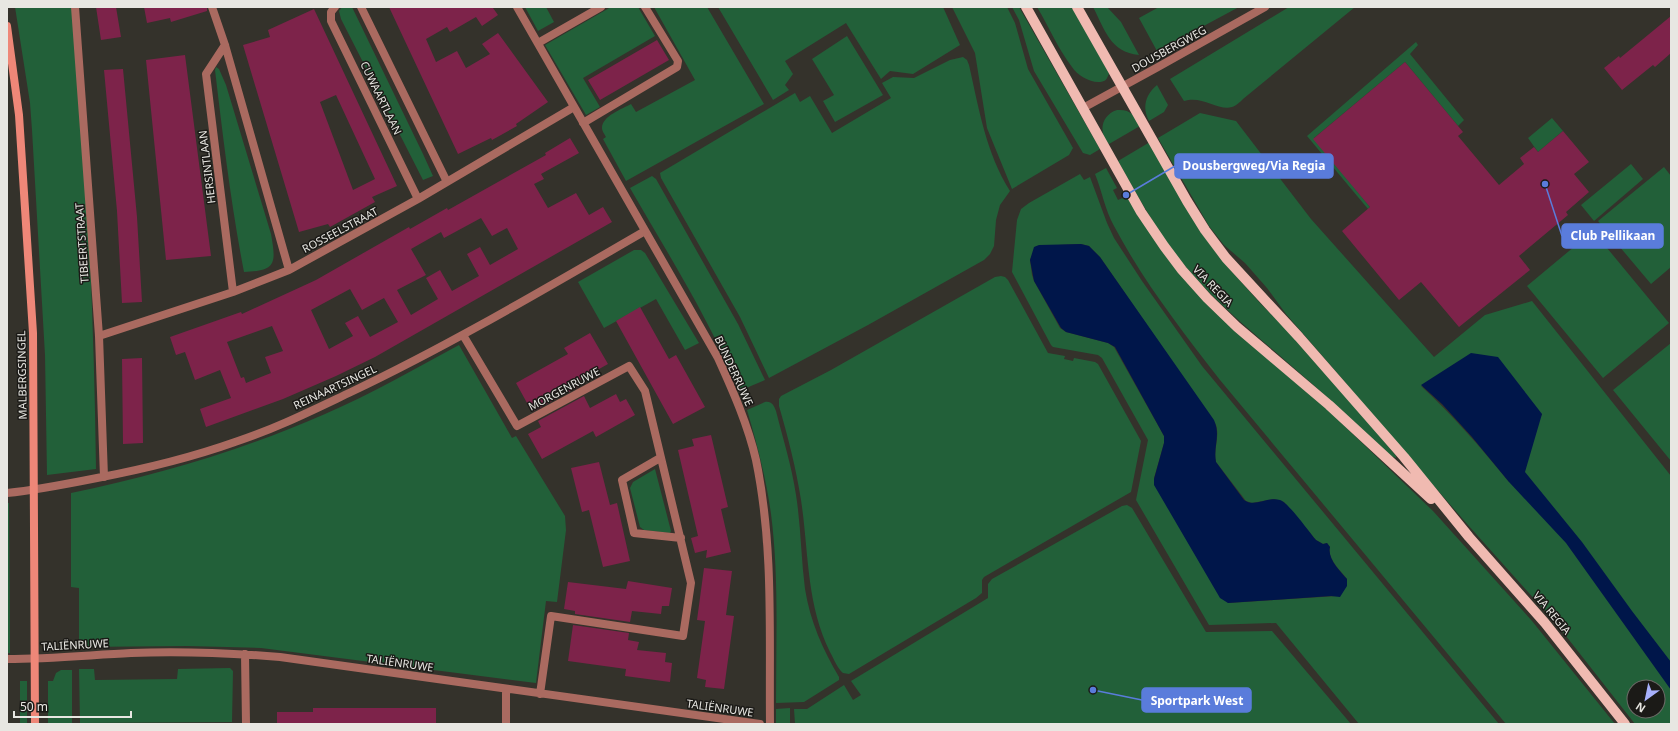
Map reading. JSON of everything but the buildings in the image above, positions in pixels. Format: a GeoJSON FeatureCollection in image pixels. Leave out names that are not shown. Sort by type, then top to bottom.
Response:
{"type":"FeatureCollection","features":[{"type":"Feature","properties":{"kind":"main road","name":"VIA REGIA"},"geometry":{"type":"LineString","coordinates":[[1026,7],[1141,212],[1182,270],[1207,298],[1237,327],[1330,405],[1456,522]]}},
{"type":"Feature","properties":{"kind":"main road","name":"VIA REGIA"},"geometry":{"type":"LineString","coordinates":[[1077,7],[1187,201],[1205,230],[1226,258],[1299,337],[1404,457],[1456,522],[1545,623],[1625,724]]}},
{"type":"Feature","properties":{"kind":"street","name":"TIBEERTSTRAAT"},"geometry":{"type":"LineString","coordinates":[[75,7],[99,336],[104,477]]}},
{"type":"Feature","properties":{"kind":"street"},"geometry":{"type":"LineString","coordinates":[[212,7],[225,45],[289,270]]}},
{"type":"Feature","properties":{"kind":"street","name":"CUWAARTLAAN"},"geometry":{"type":"LineString","coordinates":[[335,7],[331,12],[331,21],[418,199]]}},
{"type":"Feature","properties":{"kind":"street","name":"CUWAARTLAAN"},"geometry":{"type":"LineString","coordinates":[[361,7],[447,182]]}},
{"type":"Feature","properties":{"kind":"street","name":"BUNDERRUWE"},"geometry":{"type":"LineString","coordinates":[[517,7],[718,358],[740,408],[756,459],[765,516],[770,580],[770,724]]}},
{"type":"Feature","properties":{"kind":"street"},"geometry":{"type":"LineString","coordinates":[[538,43],[601,7]]}},
{"type":"Feature","properties":{"kind":"street"},"geometry":{"type":"LineString","coordinates":[[583,123],[677,67],[678,61],[645,7]]}},
{"type":"Feature","properties":{"kind":"street","name":"DOUSBERGWEG"},"geometry":{"type":"LineString","coordinates":[[1083,108],[1265,7]]}},
{"type":"Feature","properties":{"kind":"street","name":"MALBERGSINGEL"},"geometry":{"type":"LineString","coordinates":[[7,26],[18,116],[33,333],[35,724]]}},
{"type":"Feature","properties":{"kind":"street","name":"HERSINTLAAN"},"geometry":{"type":"LineString","coordinates":[[225,45],[206,74],[233,292]]}},
{"type":"Feature","properties":{"kind":"street","name":"ROSSEELSTRAAT"},"geometry":{"type":"LineString","coordinates":[[99,336],[233,292],[289,270],[418,199],[574,107]]}},
{"type":"Feature","properties":{"kind":"street","name":"REINAARTSINGEL"},"geometry":{"type":"LineString","coordinates":[[7,493],[35,490],[135,471],[191,456],[266,431],[391,373],[463,335],[645,231]]}},
{"type":"Feature","properties":{"kind":"street","name":"MORGENRUWE"},"geometry":{"type":"LineString","coordinates":[[463,335],[517,426],[629,366],[645,391],[691,583],[683,636],[551,616],[540,694]]}},
{"type":"Feature","properties":{"kind":"street"},"geometry":{"type":"LineString","coordinates":[[660,458],[622,480],[634,533],[680,538]]}},
{"type":"Feature","properties":{"kind":"street","name":"TALIËNRUWE"},"geometry":{"type":"LineString","coordinates":[[7,659],[34,659],[132,653],[200,652],[280,657],[760,724]]}},
{"type":"Feature","properties":{"kind":"street"},"geometry":{"type":"LineString","coordinates":[[244,654],[246,724]]}},
{"type":"Feature","properties":{"kind":"street"},"geometry":{"type":"LineString","coordinates":[[506,689],[506,724]]}},
{"type":"Feature","properties":{"kind":"green space"},"geometry":{"type":"Polygon","coordinates":[[[15,7],[73,7],[86,180],[92,296],[96,469],[47,475],[45,355],[32,130],[30,103],[15,7]]]}},
{"type":"Feature","properties":{"kind":"green space"},"geometry":{"type":"Polygon","coordinates":[[[342,7],[352,7],[433,176],[423,180],[341,19],[339,11],[342,7]]]}},
{"type":"Feature","properties":{"kind":"green space"},"geometry":{"type":"Polygon","coordinates":[[[525,7],[546,7],[554,22],[538,31],[525,7]]]}},
{"type":"Feature","properties":{"kind":"green space"},"geometry":{"type":"Polygon","coordinates":[[[611,7],[638,7],[655,36],[583,78],[600,107],[586,115],[545,45],[611,7]]]}},
{"type":"Feature","properties":{"kind":"green space"},"geometry":{"type":"Polygon","coordinates":[[[654,7],[707,7],[764,104],[626,181],[603,139],[606,137],[602,128],[605,120],[613,113],[631,104],[636,112],[695,80],[654,7]]]}},
{"type":"Feature","properties":{"kind":"green space"},"geometry":{"type":"Polygon","coordinates":[[[718,7],[943,7],[960,45],[913,74],[890,71],[881,79],[846,23],[785,61],[793,74],[785,85],[789,90],[773,100],[718,7]]]}},
{"type":"Feature","properties":{"kind":"green space"},"geometry":{"type":"Polygon","coordinates":[[[952,7],[1007,7],[1015,23],[1028,69],[1073,148],[1069,155],[1012,189],[987,128],[975,53],[952,7]]]}},
{"type":"Feature","properties":{"kind":"green space"},"geometry":{"type":"Polygon","coordinates":[[[1012,7],[1019,7],[1100,149],[1090,155],[1083,153],[1034,71],[1019,20],[1012,7]]]}},
{"type":"Feature","properties":{"kind":"green space"},"geometry":{"type":"Polygon","coordinates":[[[1037,7],[1072,7],[1109,73],[1104,81],[1091,81],[1074,70],[1062,53],[1037,7]]]}},
{"type":"Feature","properties":{"kind":"green space"},"geometry":{"type":"Polygon","coordinates":[[[1093,7],[1107,7],[1121,22],[1139,55],[1129,53],[1115,45],[1105,32],[1093,7]]]}},
{"type":"Feature","properties":{"kind":"green space"},"geometry":{"type":"Polygon","coordinates":[[[1159,7],[1239,7],[1157,51],[1139,18],[1159,7]]]}},
{"type":"Feature","properties":{"kind":"green space"},"geometry":{"type":"Polygon","coordinates":[[[1289,7],[1355,7],[1235,106],[1227,108],[1197,100],[1184,101],[1170,79],[1289,7]]]}},
{"type":"Feature","properties":{"kind":"green space"},"geometry":{"type":"Polygon","coordinates":[[[847,36],[883,95],[835,122],[823,101],[834,95],[812,59],[847,36]]]}},
{"type":"Feature","properties":{"kind":"green space"},"geometry":{"type":"Polygon","coordinates":[[[1416,42],[1418,45],[1410,54],[1464,120],[1458,126],[1405,62],[1314,138],[1370,207],[1368,209],[1307,136],[1416,42]]]}},
{"type":"Feature","properties":{"kind":"green space"},"geometry":{"type":"Polygon","coordinates":[[[963,57],[967,60],[969,65],[989,146],[1010,191],[1000,205],[996,220],[994,246],[990,254],[984,260],[769,378],[740,317],[661,178],[660,173],[795,93],[800,102],[810,96],[832,133],[891,98],[882,83],[893,77],[914,78],[950,60],[963,57]]]}},
{"type":"Feature","properties":{"kind":"green space"},"geometry":{"type":"Polygon","coordinates":[[[216,67],[219,69],[226,85],[271,234],[274,252],[272,264],[263,270],[244,272],[228,171],[215,70],[216,67]]]}},
{"type":"Feature","properties":{"kind":"green space"},"geometry":{"type":"Polygon","coordinates":[[[1157,85],[1168,105],[1164,112],[1149,121],[1145,107],[1147,97],[1157,85]]]}},
{"type":"Feature","properties":{"kind":"green space"},"geometry":{"type":"Polygon","coordinates":[[[1117,110],[1122,110],[1132,114],[1140,126],[1109,144],[1103,135],[1103,125],[1107,116],[1117,110]]]}},
{"type":"Feature","properties":{"kind":"green space"},"geometry":{"type":"Polygon","coordinates":[[[1200,113],[1236,121],[1311,219],[1434,357],[1485,315],[1532,301],[1671,476],[1671,724],[1635,724],[1631,719],[1666,719],[1666,679],[1626,679],[1626,713],[1555,622],[1385,430],[1286,314],[1267,288],[1245,263],[1224,245],[1209,226],[1158,138],[1200,113]],[[1421,386],[1466,432],[1509,482],[1542,414],[1421,386]]]}},
{"type":"Feature","properties":{"kind":"green space"},"geometry":{"type":"Polygon","coordinates":[[[1552,118],[1563,131],[1538,152],[1528,138],[1552,118]]]}},
{"type":"Feature","properties":{"kind":"green space"},"geometry":{"type":"Polygon","coordinates":[[[1150,142],[1227,266],[1260,303],[1294,337],[1382,439],[1396,458],[1391,456],[1326,396],[1227,309],[1204,287],[1171,248],[1152,220],[1118,161],[1150,142]]]}},
{"type":"Feature","properties":{"kind":"green space"},"geometry":{"type":"Polygon","coordinates":[[[1631,164],[1643,179],[1594,221],[1581,205],[1631,164]]]}},
{"type":"Feature","properties":{"kind":"green space"},"geometry":{"type":"Polygon","coordinates":[[[1664,167],[1671,176],[1671,267],[1651,284],[1598,221],[1664,167]]]}},
{"type":"Feature","properties":{"kind":"green space"},"geometry":{"type":"Polygon","coordinates":[[[1106,168],[1117,188],[1113,190],[1118,200],[1127,196],[1162,251],[1433,511],[1532,621],[1615,724],[1506,724],[1220,380],[1191,343],[1137,266],[1108,214],[1095,174],[1106,168]]]}},
{"type":"Feature","properties":{"kind":"green space"},"geometry":{"type":"Polygon","coordinates":[[[1080,174],[1084,180],[1090,177],[1114,238],[1142,281],[1202,366],[1499,724],[1359,724],[1276,623],[1209,625],[1136,500],[1148,440],[1102,358],[1098,355],[1053,347],[1012,272],[1017,220],[1021,209],[1080,174]],[[1081,244],[1036,246],[1030,260],[1034,281],[1060,328],[1066,332],[1108,343],[1114,347],[1164,436],[1164,443],[1154,482],[1228,603],[1337,596],[1347,579],[1332,560],[1330,556],[1330,547],[1327,543],[1323,544],[1316,540],[1284,502],[1274,499],[1252,503],[1246,501],[1216,462],[1216,425],[1100,257],[1089,246],[1081,244]]]}},
{"type":"Feature","properties":{"kind":"green space"},"geometry":{"type":"Polygon","coordinates":[[[652,176],[656,179],[738,324],[765,380],[739,391],[728,365],[702,313],[630,188],[652,176]]]}},
{"type":"Feature","properties":{"kind":"green space"},"geometry":{"type":"Polygon","coordinates":[[[1593,231],[1669,323],[1603,378],[1527,286],[1593,231]]]}},
{"type":"Feature","properties":{"kind":"green space"},"geometry":{"type":"Polygon","coordinates":[[[634,250],[641,250],[645,253],[699,343],[685,350],[656,299],[604,328],[578,282],[634,250]]]}},
{"type":"Feature","properties":{"kind":"green space"},"geometry":{"type":"Polygon","coordinates":[[[1001,276],[1008,280],[1048,353],[1065,356],[1064,359],[1073,361],[1074,358],[1095,362],[1098,364],[1141,441],[1131,492],[984,577],[982,580],[982,593],[976,598],[849,674],[843,673],[837,666],[830,652],[816,615],[812,596],[799,488],[792,453],[779,406],[779,399],[781,396],[831,370],[995,277],[1001,276]]]}},
{"type":"Feature","properties":{"kind":"green space"},"geometry":{"type":"Polygon","coordinates":[[[1671,343],[1671,461],[1613,390],[1671,343]]]}},
{"type":"Feature","properties":{"kind":"green space"},"geometry":{"type":"Polygon","coordinates":[[[459,345],[512,438],[516,436],[565,516],[566,530],[557,602],[546,601],[536,683],[261,648],[187,646],[79,647],[79,588],[71,587],[71,493],[168,470],[263,439],[325,414],[359,398],[459,345]]]}},
{"type":"Feature","properties":{"kind":"green space"},"geometry":{"type":"Polygon","coordinates":[[[765,402],[771,403],[776,411],[792,474],[798,507],[807,601],[823,646],[839,677],[839,680],[804,702],[776,703],[774,537],[764,474],[747,410],[765,402]]]}},
{"type":"Feature","properties":{"kind":"green space"},"geometry":{"type":"Polygon","coordinates":[[[655,469],[671,531],[670,533],[644,530],[640,527],[630,488],[633,482],[655,469]]]}},
{"type":"Feature","properties":{"kind":"green space"},"geometry":{"type":"Polygon","coordinates":[[[7,503],[9,503],[10,653],[7,653],[7,503]]]}},
{"type":"Feature","properties":{"kind":"green space"},"geometry":{"type":"Polygon","coordinates":[[[1127,505],[1132,508],[1206,632],[1272,631],[1351,724],[795,724],[794,709],[807,709],[844,685],[853,700],[861,695],[851,681],[988,598],[988,584],[992,579],[1122,506],[1127,505]]]}},
{"type":"Feature","properties":{"kind":"green space"},"geometry":{"type":"Polygon","coordinates":[[[230,668],[233,671],[232,722],[80,723],[79,669],[94,669],[95,680],[177,679],[178,669],[230,668]]]}},
{"type":"Feature","properties":{"kind":"green space"},"geometry":{"type":"Polygon","coordinates":[[[61,670],[72,670],[72,724],[48,724],[48,681],[53,681],[56,673],[61,670]]]}},
{"type":"Feature","properties":{"kind":"green space"},"geometry":{"type":"Polygon","coordinates":[[[20,681],[27,681],[27,724],[20,724],[20,681]]]}},
{"type":"Feature","properties":{"kind":"green space"},"geometry":{"type":"Polygon","coordinates":[[[790,708],[790,724],[776,724],[776,709],[790,708]]]}},
{"type":"Feature","properties":{"kind":"water"},"geometry":{"type":"Polygon","coordinates":[[[1081,244],[1089,246],[1100,257],[1214,420],[1217,431],[1215,451],[1216,462],[1244,500],[1253,503],[1275,499],[1284,502],[1294,512],[1316,540],[1323,544],[1327,543],[1330,547],[1330,556],[1332,560],[1347,579],[1347,586],[1340,597],[1331,596],[1228,603],[1220,598],[1154,485],[1154,479],[1164,443],[1164,436],[1115,347],[1108,343],[1066,332],[1061,328],[1034,281],[1030,260],[1034,247],[1039,245],[1081,244]]]}},
{"type":"Feature","properties":{"kind":"water"},"geometry":{"type":"Polygon","coordinates":[[[1471,353],[1498,357],[1542,414],[1525,472],[1582,542],[1671,662],[1671,690],[1666,683],[1666,679],[1663,679],[1566,543],[1509,482],[1472,437],[1442,404],[1421,385],[1471,353]]]}},
{"type":"Feature","properties":{"kind":"place","name":"Club Pellikaan"},"geometry":{"type":"Point","coordinates":[1545,184]}},
{"type":"Feature","properties":{"kind":"place","name":"Dousbergweg/Via Regia"},"geometry":{"type":"Point","coordinates":[1126,195]}},
{"type":"Feature","properties":{"kind":"place","name":"Sportpark West"},"geometry":{"type":"Point","coordinates":[1093,690]}}]}
